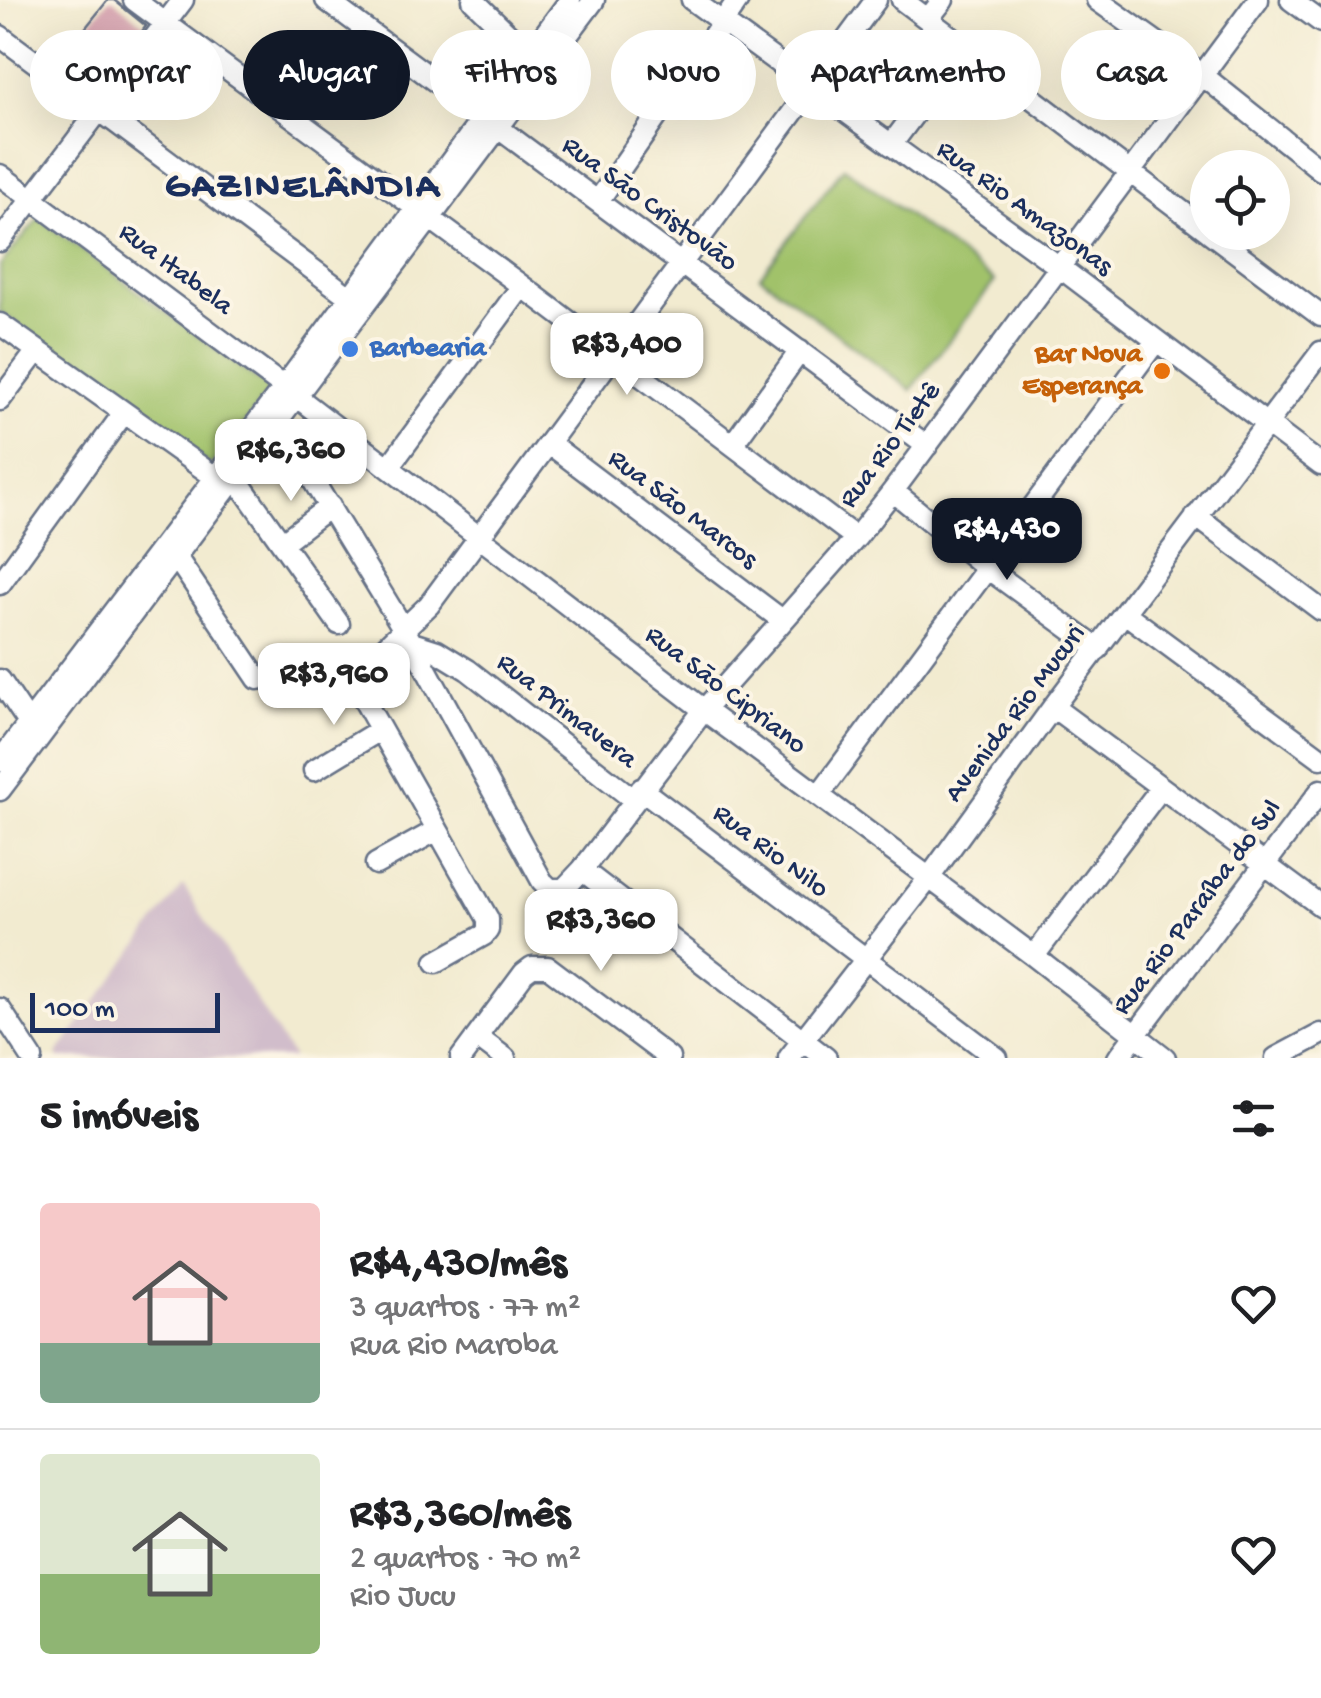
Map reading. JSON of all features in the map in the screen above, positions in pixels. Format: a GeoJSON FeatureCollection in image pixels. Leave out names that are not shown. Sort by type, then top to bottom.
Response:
{"type":"FeatureCollection","features":[{"type":"Feature","properties":{"kind":"street"},"geometry":{"type":"LineString","coordinates":[[134,0],[856,538]]}},
{"type":"Feature","properties":{"kind":"street"},"geometry":{"type":"LineString","coordinates":[[161,30],[183,0]]}},
{"type":"Feature","properties":{"kind":"street","name":"Rua São Cristovão"},"geometry":{"type":"LineString","coordinates":[[326,0],[927,446]]}},
{"type":"Feature","properties":{"kind":"street"},"geometry":{"type":"LineString","coordinates":[[474,0],[505,30]]}},
{"type":"Feature","properties":{"kind":"street"},"geometry":{"type":"LineString","coordinates":[[554,30],[570,0]]}},
{"type":"Feature","properties":{"kind":"street"},"geometry":{"type":"LineString","coordinates":[[566,30],[594,0]]}},
{"type":"Feature","properties":{"kind":"street","name":"Rua Rio Amazonas"},"geometry":{"type":"LineString","coordinates":[[692,0],[776,62]]}},
{"type":"Feature","properties":{"kind":"street"},"geometry":{"type":"LineString","coordinates":[[598,201],[738,0]]}},
{"type":"Feature","properties":{"kind":"street"},"geometry":{"type":"LineString","coordinates":[[854,30],[876,0]]}},
{"type":"Feature","properties":{"kind":"street"},"geometry":{"type":"LineString","coordinates":[[902,0],[943,30]]}},
{"type":"Feature","properties":{"kind":"street"},"geometry":{"type":"LineString","coordinates":[[928,19],[943,0]]}},
{"type":"Feature","properties":{"kind":"street"},"geometry":{"type":"LineString","coordinates":[[1098,0],[1140,30]]}},
{"type":"Feature","properties":{"kind":"street","name":"Rua Rio Tietê"},"geometry":{"type":"LineString","coordinates":[[1202,73],[1258,0]]}},
{"type":"Feature","properties":{"kind":"street"},"geometry":{"type":"LineString","coordinates":[[1291,0],[1321,22]]}},
{"type":"Feature","properties":{"kind":"street"},"geometry":{"type":"LineString","coordinates":[[0,36],[30,58]]}},
{"type":"Feature","properties":{"kind":"street"},"geometry":{"type":"LineString","coordinates":[[1202,75],[1321,170]]}},
{"type":"Feature","properties":{"kind":"street"},"geometry":{"type":"LineString","coordinates":[[1041,105],[1190,218]]}},
{"type":"Feature","properties":{"kind":"street"},"geometry":{"type":"LineString","coordinates":[[0,241],[93,120]]}},
{"type":"Feature","properties":{"kind":"street"},"geometry":{"type":"LineString","coordinates":[[112,120],[356,302]]}},
{"type":"Feature","properties":{"kind":"street"},"geometry":{"type":"LineString","coordinates":[[0,790],[34,731],[493,120]]}},
{"type":"Feature","properties":{"kind":"street"},"geometry":{"type":"LineString","coordinates":[[436,962],[484,934],[489,924],[360,692],[360,671],[408,636],[788,120]]}},
{"type":"Feature","properties":{"kind":"street","name":"Rua Rio Amazonas"},"geometry":{"type":"LineString","coordinates":[[856,120],[1321,465]]}},
{"type":"Feature","properties":{"kind":"street"},"geometry":{"type":"LineString","coordinates":[[891,145],[910,120]]}},
{"type":"Feature","properties":{"kind":"street","name":"Rua Rio Tietê"},"geometry":{"type":"LineString","coordinates":[[582,870],[704,710],[893,491],[1167,120]]}},
{"type":"Feature","properties":{"kind":"street","name":"Rua Itabela"},"geometry":{"type":"LineString","coordinates":[[0,175],[290,392]]}},
{"type":"Feature","properties":{"kind":"street"},"geometry":{"type":"LineString","coordinates":[[1232,250],[1321,316]]}},
{"type":"Feature","properties":{"kind":"street"},"geometry":{"type":"LineString","coordinates":[[389,467],[522,286]]}},
{"type":"Feature","properties":{"kind":"street"},"geometry":{"type":"LineString","coordinates":[[0,324],[122,414],[226,480],[282,542],[339,624]]}},
{"type":"Feature","properties":{"kind":"street"},"geometry":{"type":"LineString","coordinates":[[819,795],[1156,341]]}},
{"type":"Feature","properties":{"kind":"street"},"geometry":{"type":"LineString","coordinates":[[733,444],[800,351]]}},
{"type":"Feature","properties":{"kind":"street"},"geometry":{"type":"LineString","coordinates":[[0,400],[37,352]]}},
{"type":"Feature","properties":{"kind":"street","name":"Avenida Rio Mucuri"},"geometry":{"type":"LineString","coordinates":[[788,1058],[929,878],[1321,352]]}},
{"type":"Feature","properties":{"kind":"street"},"geometry":{"type":"LineString","coordinates":[[226,480],[278,423],[290,392]]}},
{"type":"Feature","properties":{"kind":"street","name":"Rua São Cipriano"},"geometry":{"type":"LineString","coordinates":[[290,392],[704,710],[1034,956],[1157,1056]]}},
{"type":"Feature","properties":{"kind":"street"},"geometry":{"type":"LineString","coordinates":[[0,584],[122,414]]}},
{"type":"Feature","properties":{"kind":"street"},"geometry":{"type":"LineString","coordinates":[[278,423],[408,636],[542,881],[550,889],[564,888],[582,870],[826,1058]]}},
{"type":"Feature","properties":{"kind":"street","name":"Rua São Marcos"},"geometry":{"type":"LineString","coordinates":[[550,444],[782,620]]}},
{"type":"Feature","properties":{"kind":"street"},"geometry":{"type":"LineString","coordinates":[[893,491],[987,568],[1098,649]]}},
{"type":"Feature","properties":{"kind":"street"},"geometry":{"type":"LineString","coordinates":[[282,542],[330,506]]}},
{"type":"Feature","properties":{"kind":"street"},"geometry":{"type":"LineString","coordinates":[[1196,516],[1321,610]]}},
{"type":"Feature","properties":{"kind":"street"},"geometry":{"type":"LineString","coordinates":[[171,549],[258,679]]}},
{"type":"Feature","properties":{"kind":"street"},"geometry":{"type":"LineString","coordinates":[[1126,614],[1321,758]]}},
{"type":"Feature","properties":{"kind":"street","name":"Rua Primavera"},"geometry":{"type":"LineString","coordinates":[[408,636],[468,670],[637,794]]}},
{"type":"Feature","properties":{"kind":"street"},"geometry":{"type":"LineString","coordinates":[[0,680],[34,731]]}},
{"type":"Feature","properties":{"kind":"street"},"geometry":{"type":"LineString","coordinates":[[1053,707],[1321,906]]}},
{"type":"Feature","properties":{"kind":"street"},"geometry":{"type":"LineString","coordinates":[[314,770],[380,730]]}},
{"type":"Feature","properties":{"kind":"street"},"geometry":{"type":"LineString","coordinates":[[0,761],[34,731]]}},
{"type":"Feature","properties":{"kind":"street"},"geometry":{"type":"LineString","coordinates":[[1034,956],[1161,788]]}},
{"type":"Feature","properties":{"kind":"street","name":"Rua Rio Paraíba do Sul"},"geometry":{"type":"LineString","coordinates":[[1118,1058],[1321,790]]}},
{"type":"Feature","properties":{"kind":"street","name":"Rua Rio Nilo"},"geometry":{"type":"LineString","coordinates":[[637,794],[866,958],[997,1058]]}},
{"type":"Feature","properties":{"kind":"street"},"geometry":{"type":"LineString","coordinates":[[376,864],[437,830]]}},
{"type":"Feature","properties":{"kind":"street"},"geometry":{"type":"LineString","coordinates":[[461,1058],[524,974],[532,968],[548,967],[670,1058]]}},
{"type":"Feature","properties":{"kind":"street"},"geometry":{"type":"LineString","coordinates":[[0,1009],[32,1058]]}},
{"type":"Feature","properties":{"kind":"street"},"geometry":{"type":"LineString","coordinates":[[476,1036],[505,1058]]}},
{"type":"Feature","properties":{"kind":"street"},"geometry":{"type":"LineString","coordinates":[[1276,1058],[1312,1045]]}},
{"type":"Feature","properties":{"kind":"shaded area"},"geometry":{"type":"Polygon","coordinates":[[[183,885],[293,1058],[59,1058],[57,1054],[183,885]]]}},
{"type":"Feature","properties":{"kind":"green space"},"geometry":{"type":"Polygon","coordinates":[[[844,167],[995,281],[911,390],[760,276],[844,167]]]}},
{"type":"Feature","properties":{"kind":"green space"},"geometry":{"type":"Polygon","coordinates":[[[39,218],[271,390],[211,466],[0,312],[0,265],[39,218]]]}},
{"type":"Feature","properties":{"kind":"building"},"geometry":{"type":"Polygon","coordinates":[[[108,0],[114,0],[146,26],[143,30],[84,30],[108,0]]]}},
{"type":"Feature","properties":{"kind":"place","name":"Barbearia"},"geometry":{"type":"Point","coordinates":[350,349]}},
{"type":"Feature","properties":{"kind":"place","name":"Bar Nova Esperança"},"geometry":{"type":"Point","coordinates":[1162,371]}},
{"type":"Feature","properties":{"kind":"district","name":"GAZINELÂNDIA"},"geometry":{"type":"Point","coordinates":[303,188]}}]}
